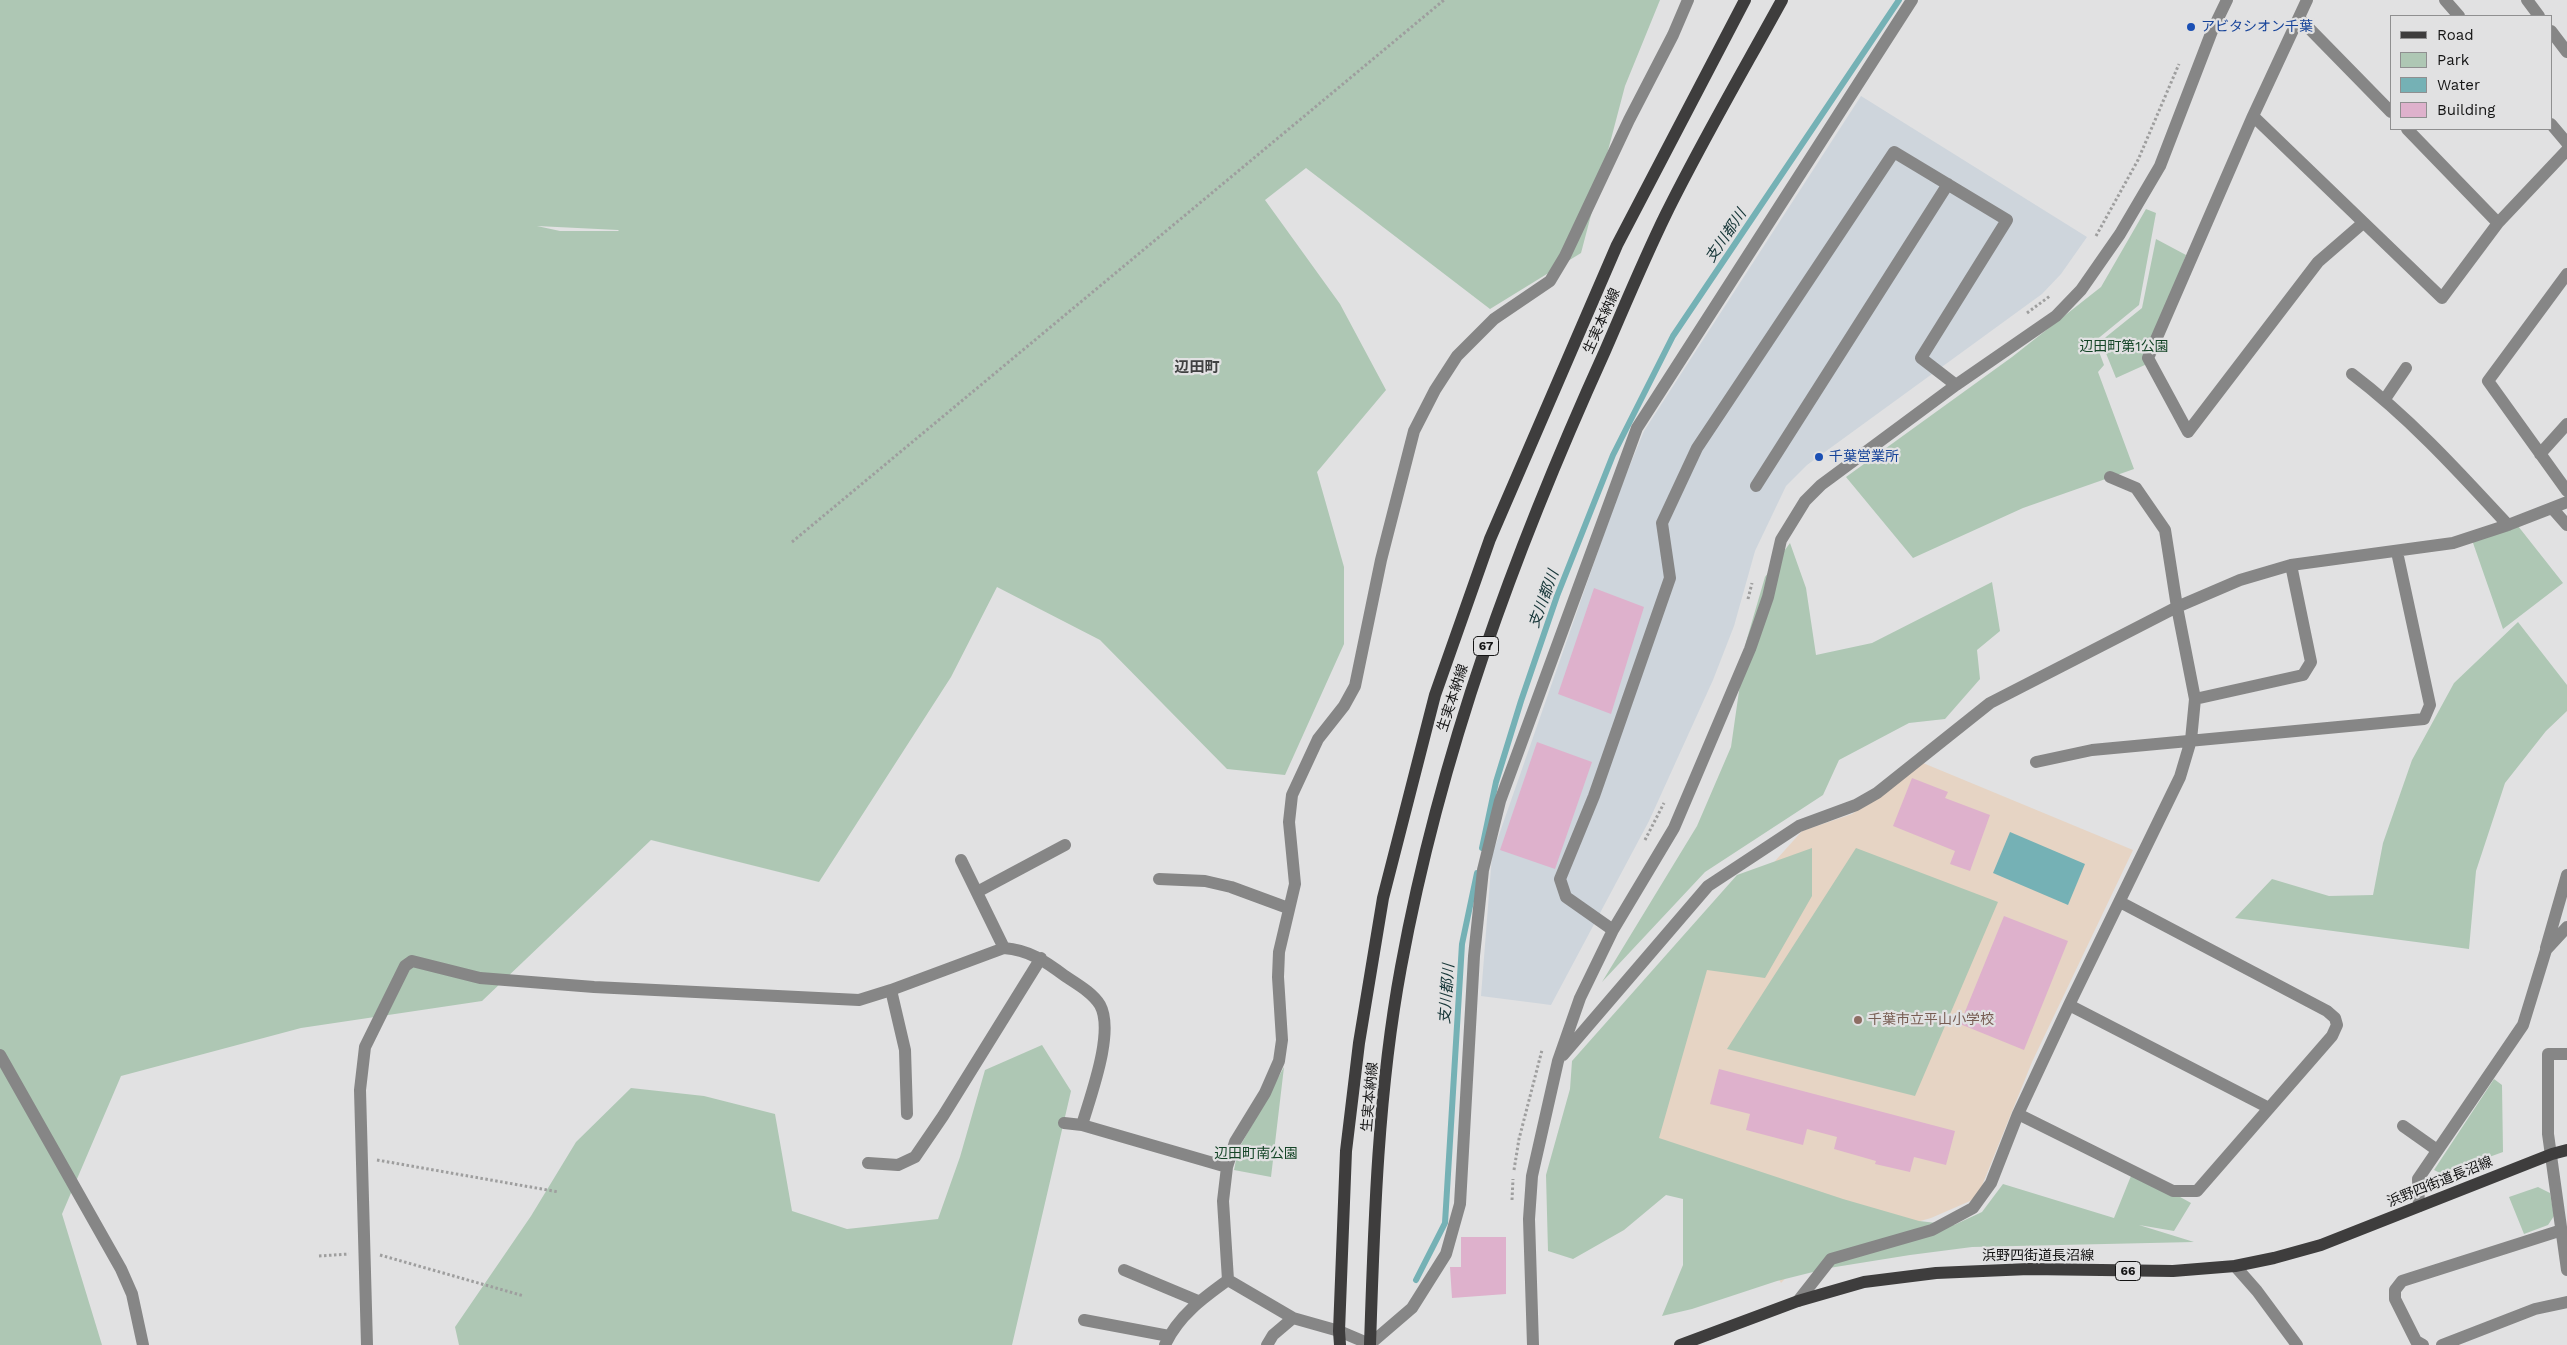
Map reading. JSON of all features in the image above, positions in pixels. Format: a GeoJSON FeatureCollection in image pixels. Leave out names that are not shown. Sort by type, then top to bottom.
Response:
{"type":"FeatureCollection","features":[{"type":"Feature","properties":{"kind":"main road","name":"生実本納線"},"geometry":{"type":"LineString","coordinates":[[1340,1345],[1346,1151],[1360,1043],[1383,898],[1435,695],[1490,539],[1617,245],[1745,0]]}},
{"type":"Feature","properties":{"kind":"main road","name":"生実本納線"},"geometry":{"type":"LineString","coordinates":[[1371,1345],[1384,1093],[1400,970],[1431,826],[1461,716],[1514,565],[1568,432],[1666,214],[1782,0]]}},
{"type":"Feature","properties":{"kind":"main road","name":"浜野四街道長沼線"},"geometry":{"type":"LineString","coordinates":[[1680,1345],[1798,1301],[1864,1282],[1936,1273],[2029,1269],[2173,1272],[2235,1266],[2321,1245],[2552,1154],[2567,1150]]}},
{"type":"Feature","properties":{"kind":"street"},"geometry":{"type":"LineString","coordinates":[[1228,1280],[1223,1201],[1227,1167],[1235,1142],[1265,1093],[1279,1061],[1282,1040],[1278,977],[1279,952],[1295,884],[1289,822],[1292,795],[1318,739],[1344,706],[1356,686],[1381,560],[1414,431],[1435,390],[1457,356],[1494,319],[1550,280],[1565,256],[1629,120],[1673,35],[1688,0]]}},
{"type":"Feature","properties":{"kind":"street"},"geometry":{"type":"LineString","coordinates":[[1228,1280],[1293,1318],[1339,1331],[1371,1345],[1412,1308],[1446,1254],[1460,1204],[1474,956],[1483,870],[1500,801],[1637,428],[1912,0]]}},
{"type":"Feature","properties":{"kind":"street"},"geometry":{"type":"LineString","coordinates":[[1534,1345],[1529,1219],[1532,1176],[1558,1061],[1580,998],[1613,930],[1674,828],[1750,649],[1768,596],[1781,540],[1805,501],[1821,485],[1956,385],[2056,316],[2080,290],[2120,234],[2160,166],[2212,31],[2227,0]]}},
{"type":"Feature","properties":{"kind":"street"},"geometry":{"type":"LineString","coordinates":[[2307,0],[2253,116],[2148,358],[2188,432],[2318,262],[2363,223]]}},
{"type":"Feature","properties":{"kind":"street"},"geometry":{"type":"LineString","coordinates":[[2445,0],[2458,15]]}},
{"type":"Feature","properties":{"kind":"street"},"geometry":{"type":"LineString","coordinates":[[2527,0],[2539,15]]}},
{"type":"Feature","properties":{"kind":"street"},"geometry":{"type":"LineString","coordinates":[[2299,18],[2390,111]]}},
{"type":"Feature","properties":{"kind":"street"},"geometry":{"type":"LineString","coordinates":[[2558,34],[2567,52]]}},
{"type":"Feature","properties":{"kind":"street"},"geometry":{"type":"LineString","coordinates":[[2253,116],[2442,298],[2498,222],[2567,150]]}},
{"type":"Feature","properties":{"kind":"street"},"geometry":{"type":"LineString","coordinates":[[2552,125],[2567,143]]}},
{"type":"Feature","properties":{"kind":"street"},"geometry":{"type":"LineString","coordinates":[[2408,130],[2498,222]]}},
{"type":"Feature","properties":{"kind":"street"},"geometry":{"type":"LineString","coordinates":[[1613,930],[1566,897],[1560,879],[1594,796],[1670,578],[1662,523],[1697,448],[1894,152],[2007,220],[1921,358],[1956,385]]}},
{"type":"Feature","properties":{"kind":"street"},"geometry":{"type":"LineString","coordinates":[[1756,486],[1948,184]]}},
{"type":"Feature","properties":{"kind":"street"},"geometry":{"type":"LineString","coordinates":[[2567,274],[2488,381],[2567,491]]}},
{"type":"Feature","properties":{"kind":"street"},"geometry":{"type":"LineString","coordinates":[[2385,399],[2406,368]]}},
{"type":"Feature","properties":{"kind":"street"},"geometry":{"type":"LineString","coordinates":[[2352,374],[2385,399],[2450,462],[2508,525]]}},
{"type":"Feature","properties":{"kind":"street"},"geometry":{"type":"LineString","coordinates":[[2540,454],[2567,424]]}},
{"type":"Feature","properties":{"kind":"street"},"geometry":{"type":"LineString","coordinates":[[1798,1301],[1831,1259],[1932,1230],[1973,1208],[1991,1183],[2018,1114],[2180,777],[2191,740],[2195,699],[2177,607],[2165,530],[2136,488],[2110,478]]}},
{"type":"Feature","properties":{"kind":"street"},"geometry":{"type":"LineString","coordinates":[[1558,1061],[1708,886],[1799,826],[1856,806],[1877,793],[1990,703],[2177,607],[2240,580],[2291,565],[2397,552],[2453,542],[2508,525],[2567,502]]}},
{"type":"Feature","properties":{"kind":"street"},"geometry":{"type":"LineString","coordinates":[[2552,508],[2567,525]]}},
{"type":"Feature","properties":{"kind":"street"},"geometry":{"type":"LineString","coordinates":[[2036,762],[2092,750],[2424,719],[2430,705],[2397,552]]}},
{"type":"Feature","properties":{"kind":"street"},"geometry":{"type":"LineString","coordinates":[[2195,699],[2303,675],[2311,662],[2291,565]]}},
{"type":"Feature","properties":{"kind":"street"},"geometry":{"type":"LineString","coordinates":[[978,892],[1065,845]]}},
{"type":"Feature","properties":{"kind":"street"},"geometry":{"type":"LineString","coordinates":[[961,860],[1004,948]]}},
{"type":"Feature","properties":{"kind":"street"},"geometry":{"type":"LineString","coordinates":[[2420,1206],[2418,1179],[2522,1025],[2567,875]]}},
{"type":"Feature","properties":{"kind":"street"},"geometry":{"type":"LineString","coordinates":[[1159,879],[1205,881],[1231,887],[1288,908]]}},
{"type":"Feature","properties":{"kind":"street"},"geometry":{"type":"LineString","coordinates":[[2018,1114],[2173,1191],[2197,1191],[2332,1036],[2337,1025],[2335,1018],[2327,1011],[2120,902]]}},
{"type":"Feature","properties":{"kind":"street"},"geometry":{"type":"LineString","coordinates":[[2546,950],[2567,927]]}},
{"type":"Feature","properties":{"kind":"street"},"geometry":{"type":"LineString","coordinates":[[367,1345],[366,1253],[360,1090],[365,1047],[405,966],[412,961],[421,961],[480,978],[594,987],[859,1000],[1004,948],[1022,950],[1041,958],[1090,994],[1101,1006],[1104,1042],[1082,1125]]}},
{"type":"Feature","properties":{"kind":"street"},"geometry":{"type":"LineString","coordinates":[[868,1163],[898,1165],[915,1156],[944,1116],[1041,958]]}},
{"type":"Feature","properties":{"kind":"street"},"geometry":{"type":"LineString","coordinates":[[891,990],[905,1050],[907,1114]]}},
{"type":"Feature","properties":{"kind":"street"},"geometry":{"type":"LineString","coordinates":[[2069,1005],[2269,1108]]}},
{"type":"Feature","properties":{"kind":"street"},"geometry":{"type":"LineString","coordinates":[[2567,1054],[2548,1054],[2548,1134],[2567,1270]]}},
{"type":"Feature","properties":{"kind":"street"},"geometry":{"type":"LineString","coordinates":[[0,1055],[121,1269],[132,1294],[143,1345]]}},
{"type":"Feature","properties":{"kind":"street"},"geometry":{"type":"LineString","coordinates":[[1064,1123],[1082,1125],[1227,1167]]}},
{"type":"Feature","properties":{"kind":"street"},"geometry":{"type":"LineString","coordinates":[[2403,1126],[2437,1150]]}},
{"type":"Feature","properties":{"kind":"street"},"geometry":{"type":"LineString","coordinates":[[2423,1345],[2416,1342],[2395,1299],[2395,1290],[2402,1281],[2562,1230]]}},
{"type":"Feature","properties":{"kind":"street"},"geometry":{"type":"LineString","coordinates":[[2235,1266],[2298,1345]]}},
{"type":"Feature","properties":{"kind":"street"},"geometry":{"type":"LineString","coordinates":[[1124,1270],[1198,1301]]}},
{"type":"Feature","properties":{"kind":"street"},"geometry":{"type":"LineString","coordinates":[[1084,1320],[1167,1340],[1198,1301],[1228,1280]]}},
{"type":"Feature","properties":{"kind":"street"},"geometry":{"type":"LineString","coordinates":[[2442,1345],[2535,1309],[2567,1302]]}},
{"type":"Feature","properties":{"kind":"street"},"geometry":{"type":"LineString","coordinates":[[1267,1345],[1273,1335],[1293,1318]]}},
{"type":"Feature","properties":{"kind":"path"},"geometry":{"type":"LineString","coordinates":[[792,542],[1444,0]]}},
{"type":"Feature","properties":{"kind":"path"},"geometry":{"type":"LineString","coordinates":[[2095,237],[2138,160],[2180,62]]}},
{"type":"Feature","properties":{"kind":"path"},"geometry":{"type":"LineString","coordinates":[[2021,318],[2051,295]]}},
{"type":"Feature","properties":{"kind":"path"},"geometry":{"type":"LineString","coordinates":[[1746,606],[1753,580]]}},
{"type":"Feature","properties":{"kind":"path"},"geometry":{"type":"LineString","coordinates":[[1645,841],[1667,797]]}},
{"type":"Feature","properties":{"kind":"path"},"geometry":{"type":"LineString","coordinates":[[1512,1201],[1519,1139],[1543,1048]]}},
{"type":"Feature","properties":{"kind":"path"},"geometry":{"type":"LineString","coordinates":[[362,1158],[559,1192]]}},
{"type":"Feature","properties":{"kind":"path"},"geometry":{"type":"LineString","coordinates":[[318,1256],[366,1253],[524,1296]]}},
{"type":"Feature","properties":{"kind":"shaded area","name":"千葉営業所"},"geometry":{"type":"Polygon","coordinates":[[[1861,96],[2087,237],[2061,274],[2042,294],[1807,465],[1786,486],[1755,551],[1734,626],[1713,680],[1649,821],[1551,1005],[1481,996],[1492,855],[1618,494],[1644,431],[1861,96]]]}},
{"type":"Feature","properties":{"kind":"shaded area","name":"千葉市立平山小学校"},"geometry":{"type":"Polygon","coordinates":[[[1923,763],[2133,850],[2032,1062],[1977,1198],[1931,1218],[1811,1252],[1781,1283],[1745,1218],[1642,1152],[1671,977],[1802,831],[1852,814],[1923,763]]]}},
{"type":"Feature","properties":{"kind":"green space"},"geometry":{"type":"Polygon","coordinates":[[[0,0],[1660,0],[1625,86],[1581,253],[1490,309],[1306,168],[1265,200],[1340,304],[1386,390],[1317,472],[1344,567],[1344,644],[1285,775],[1227,769],[1100,640],[997,587],[951,677],[819,882],[651,840],[482,1001],[301,1028],[121,1076],[62,1214],[102,1345],[0,1345],[0,0]],[[537,226],[560,231],[618,230],[537,226]]]}},
{"type":"Feature","properties":{"kind":"green space"},"geometry":{"type":"Polygon","coordinates":[[[2146,209],[2156,213],[2139,305],[2095,341],[2104,365],[2098,372],[2134,469],[2023,508],[1913,558],[1846,477],[2012,357],[2101,287],[2146,209]]]}},
{"type":"Feature","properties":{"kind":"green space","name":"辺田町第1公園"},"geometry":{"type":"Polygon","coordinates":[[[2156,239],[2186,255],[2147,364],[2116,378],[2101,341],[2142,308],[2156,239]]]}},
{"type":"Feature","properties":{"kind":"green space"},"geometry":{"type":"Polygon","coordinates":[[[2518,526],[2563,583],[2503,629],[2472,540],[2518,526]]]}},
{"type":"Feature","properties":{"kind":"green space"},"geometry":{"type":"Polygon","coordinates":[[[1790,543],[1806,588],[1816,655],[1872,643],[1992,582],[2000,631],[1977,650],[1980,679],[1945,719],[1909,723],[1839,760],[1823,795],[1705,872],[1602,982],[1697,826],[1731,747],[1746,642],[1765,577],[1790,543]]]}},
{"type":"Feature","properties":{"kind":"green space"},"geometry":{"type":"Polygon","coordinates":[[[2518,622],[2567,685],[2567,711],[2546,731],[2505,783],[2476,871],[2469,949],[2235,918],[2272,879],[2329,896],[2373,895],[2383,843],[2412,760],[2454,683],[2518,622]]]}},
{"type":"Feature","properties":{"kind":"green space"},"geometry":{"type":"Polygon","coordinates":[[[1812,848],[1812,896],[1765,978],[1707,970],[1659,1138],[1843,1199],[1919,1221],[1954,1225],[1982,1212],[2003,1184],[2114,1218],[2133,1171],[2191,1203],[2174,1231],[2139,1225],[2194,1242],[1972,1247],[1910,1255],[1829,1268],[1777,1281],[1692,1309],[1662,1316],[1683,1265],[1683,1199],[1666,1195],[1624,1230],[1573,1259],[1548,1251],[1546,1175],[1570,1089],[1572,1061],[1737,875],[1812,848]]]}},
{"type":"Feature","properties":{"kind":"green space"},"geometry":{"type":"Polygon","coordinates":[[[1856,848],[1998,902],[1915,1096],[1727,1049],[1856,848]]]}},
{"type":"Feature","properties":{"kind":"green space"},"geometry":{"type":"Polygon","coordinates":[[[1042,1045],[1071,1091],[1012,1345],[459,1345],[455,1327],[531,1216],[576,1142],[631,1088],[704,1096],[775,1114],[792,1211],[847,1229],[938,1219],[960,1157],[985,1070],[1042,1045]]]}},
{"type":"Feature","properties":{"kind":"green space","name":"辺田町南公園"},"geometry":{"type":"Polygon","coordinates":[[[1284,1067],[1271,1177],[1234,1170],[1238,1150],[1284,1067]]]}},
{"type":"Feature","properties":{"kind":"green space"},"geometry":{"type":"Polygon","coordinates":[[[2494,1079],[2502,1085],[2503,1152],[2442,1174],[2434,1170],[2494,1079]]]}},
{"type":"Feature","properties":{"kind":"green space"},"geometry":{"type":"Polygon","coordinates":[[[2538,1187],[2550,1193],[2554,1216],[2548,1225],[2524,1234],[2509,1197],[2538,1187]]]}},
{"type":"Feature","properties":{"kind":"water"},"geometry":{"type":"Polygon","coordinates":[[[2010,832],[2085,864],[2068,905],[1993,873],[2010,832]]]}},
{"type":"Feature","properties":{"kind":"building"},"geometry":{"type":"Polygon","coordinates":[[[1594,588],[1644,607],[1611,714],[1558,694],[1594,588]]]}},
{"type":"Feature","properties":{"kind":"building"},"geometry":{"type":"Polygon","coordinates":[[[1537,742],[1592,762],[1555,869],[1500,850],[1537,742]]]}},
{"type":"Feature","properties":{"kind":"building"},"geometry":{"type":"Polygon","coordinates":[[[1912,778],[1948,792],[1945,798],[1990,815],[1970,871],[1950,864],[1955,851],[1893,826],[1912,778]]]}},
{"type":"Feature","properties":{"kind":"building"},"geometry":{"type":"Polygon","coordinates":[[[2004,916],[2068,941],[2024,1050],[1960,1024],[2004,916]]]}},
{"type":"Feature","properties":{"kind":"building"},"geometry":{"type":"Polygon","coordinates":[[[1719,1069],[1955,1131],[1946,1165],[1914,1157],[1910,1172],[1875,1164],[1876,1161],[1834,1149],[1837,1137],[1807,1129],[1803,1145],[1746,1130],[1750,1114],[1710,1104],[1719,1069]]]}},
{"type":"Feature","properties":{"kind":"building"},"geometry":{"type":"Polygon","coordinates":[[[1461,1237],[1506,1237],[1506,1294],[1452,1298],[1450,1267],[1461,1267],[1461,1237]]]}},
{"type":"Feature","properties":{"kind":"waterway","name":"支川都川"},"geometry":{"type":"LineString","coordinates":[[1482,848],[1496,782],[1521,701],[1557,596],[1613,455],[1673,336],[1899,0]]}},
{"type":"Feature","properties":{"kind":"waterway","name":"支川都川"},"geometry":{"type":"LineString","coordinates":[[1416,1280],[1445,1223],[1462,944],[1477,873]]}},
{"type":"Feature","properties":{"kind":"place","name":"アビタシオン千葉"},"geometry":{"type":"Point","coordinates":[2191,27]}},
{"type":"Feature","properties":{"kind":"place","name":"千葉営業所"},"geometry":{"type":"Point","coordinates":[1819,457]}},
{"type":"Feature","properties":{"kind":"place","name":"千葉市立平山小学校"},"geometry":{"type":"Point","coordinates":[1858,1020]}},
{"type":"Feature","properties":{"kind":"district","name":"辺田町"},"geometry":{"type":"Point","coordinates":[1197,368]}}]}
